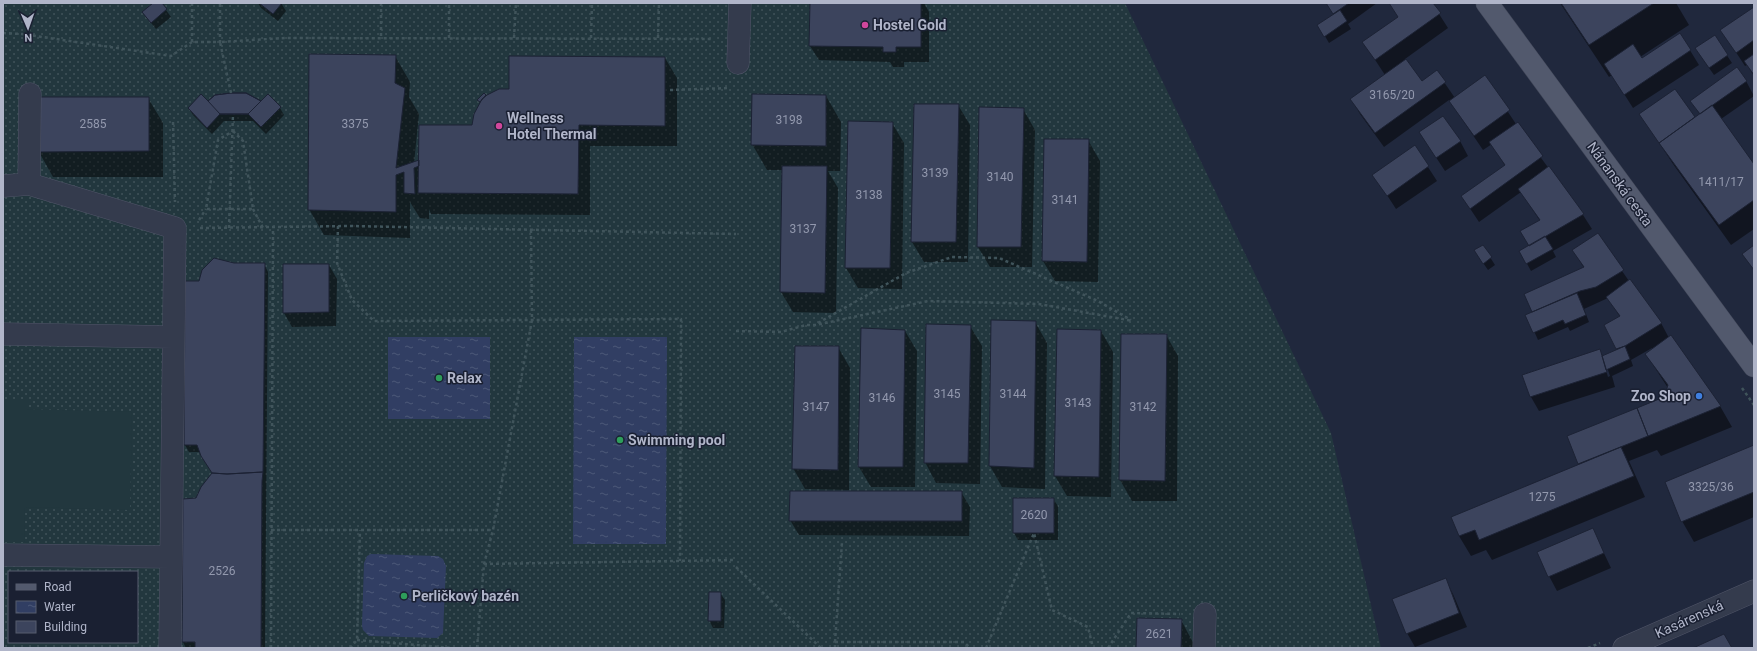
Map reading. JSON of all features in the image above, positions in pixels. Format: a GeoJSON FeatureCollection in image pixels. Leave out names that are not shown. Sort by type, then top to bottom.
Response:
{"type":"FeatureCollection","features":[{"type":"Feature","properties":{"kind":"main road","name":"Nánanská cesta"},"geometry":{"type":"LineString","coordinates":[[1487,3],[1754,366]]}},
{"type":"Feature","properties":{"kind":"street"},"geometry":{"type":"LineString","coordinates":[[738,63],[740,3]]}},
{"type":"Feature","properties":{"kind":"street"},"geometry":{"type":"LineString","coordinates":[[29,184],[30,94]]}},
{"type":"Feature","properties":{"kind":"street"},"geometry":{"type":"LineString","coordinates":[[3,186],[29,184],[185,228],[173,337],[170,648]]}},
{"type":"Feature","properties":{"kind":"street"},"geometry":{"type":"LineString","coordinates":[[3,334],[173,337]]}},
{"type":"Feature","properties":{"kind":"street"},"geometry":{"type":"LineString","coordinates":[[3,555],[170,557]]}},
{"type":"Feature","properties":{"kind":"street","name":"Kasárenská"},"geometry":{"type":"LineString","coordinates":[[1624,648],[1754,591]]}},
{"type":"Feature","properties":{"kind":"street"},"geometry":{"type":"LineString","coordinates":[[1204,648],[1205,614]]}},
{"type":"Feature","properties":{"kind":"path"},"geometry":{"type":"LineString","coordinates":[[192,3],[192,42]]}},
{"type":"Feature","properties":{"kind":"path"},"geometry":{"type":"LineString","coordinates":[[220,3],[220,42],[231,93]]}},
{"type":"Feature","properties":{"kind":"path"},"geometry":{"type":"LineString","coordinates":[[381,3],[381,38]]}},
{"type":"Feature","properties":{"kind":"path"},"geometry":{"type":"LineString","coordinates":[[448,38],[449,3]]}},
{"type":"Feature","properties":{"kind":"path"},"geometry":{"type":"LineString","coordinates":[[514,38],[516,3]]}},
{"type":"Feature","properties":{"kind":"path"},"geometry":{"type":"LineString","coordinates":[[591,38],[592,3]]}},
{"type":"Feature","properties":{"kind":"path"},"geometry":{"type":"LineString","coordinates":[[658,38],[659,3]]}},
{"type":"Feature","properties":{"kind":"path"},"geometry":{"type":"LineString","coordinates":[[3,33],[22,34],[171,56],[192,42],[220,42],[285,38],[739,39]]}},
{"type":"Feature","properties":{"kind":"path"},"geometry":{"type":"LineString","coordinates":[[670,90],[731,88]]}},
{"type":"Feature","properties":{"kind":"path"},"geometry":{"type":"LineString","coordinates":[[229,228],[233,114]]}},
{"type":"Feature","properties":{"kind":"path"},"geometry":{"type":"LineString","coordinates":[[173,122],[185,228]]}},
{"type":"Feature","properties":{"kind":"path"},"geometry":{"type":"LineString","coordinates":[[185,228],[206,209],[218,140],[233,132]]}},
{"type":"Feature","properties":{"kind":"path"},"geometry":{"type":"LineString","coordinates":[[233,132],[243,141],[253,209],[263,228]]}},
{"type":"Feature","properties":{"kind":"path"},"geometry":{"type":"LineString","coordinates":[[206,209],[253,209]]}},
{"type":"Feature","properties":{"kind":"path"},"geometry":{"type":"LineString","coordinates":[[185,228],[338,226],[736,234]]}},
{"type":"Feature","properties":{"kind":"path"},"geometry":{"type":"LineString","coordinates":[[338,226],[337,263],[352,300],[374,321],[681,319],[680,561]]}},
{"type":"Feature","properties":{"kind":"path"},"geometry":{"type":"LineString","coordinates":[[271,648],[273,228]]}},
{"type":"Feature","properties":{"kind":"path"},"geometry":{"type":"LineString","coordinates":[[477,648],[484,564],[493,530],[532,320],[531,230]]}},
{"type":"Feature","properties":{"kind":"path"},"geometry":{"type":"LineString","coordinates":[[736,331],[782,332],[806,325],[816,325],[928,301],[1039,304],[1133,321],[1098,301],[999,258],[952,257],[906,273],[816,325]]}},
{"type":"Feature","properties":{"kind":"path"},"geometry":{"type":"LineString","coordinates":[[271,530],[493,530]]}},
{"type":"Feature","properties":{"kind":"path"},"geometry":{"type":"LineString","coordinates":[[350,648],[357,640],[360,530]]}},
{"type":"Feature","properties":{"kind":"path"},"geometry":{"type":"LineString","coordinates":[[986,648],[1034,533],[1052,610],[1088,627],[1093,648]]}},
{"type":"Feature","properties":{"kind":"path"},"geometry":{"type":"LineString","coordinates":[[835,648],[842,542]]}},
{"type":"Feature","properties":{"kind":"path"},"geometry":{"type":"LineString","coordinates":[[484,564],[736,560]]}},
{"type":"Feature","properties":{"kind":"path"},"geometry":{"type":"LineString","coordinates":[[736,567],[821,648]]}},
{"type":"Feature","properties":{"kind":"path"},"geometry":{"type":"LineString","coordinates":[[1108,648],[1131,613],[1205,614]]}},
{"type":"Feature","properties":{"kind":"path"},"geometry":{"type":"LineString","coordinates":[[357,640],[454,648]]}},
{"type":"Feature","properties":{"kind":"path"},"geometry":{"type":"LineString","coordinates":[[835,642],[964,642],[970,648]]}},
{"type":"Feature","properties":{"kind":"shaded area"},"geometry":{"type":"Polygon","coordinates":[[[3,3],[1125,3],[1331,433],[1381,648],[3,648],[3,3]]]}},
{"type":"Feature","properties":{"kind":"shaded area"},"geometry":{"type":"Polygon","coordinates":[[[3,399],[27,399],[27,409],[132,412],[130,510],[25,507],[24,542],[3,542],[3,399]]]}},
{"type":"Feature","properties":{"kind":"water","name":"Relax"},"geometry":{"type":"Polygon","coordinates":[[[388,337],[490,337],[490,419],[388,419],[388,337]]]}},
{"type":"Feature","properties":{"kind":"water","name":"Swimming pool"},"geometry":{"type":"Polygon","coordinates":[[[574,337],[667,337],[666,544],[573,544],[574,337]]]}},
{"type":"Feature","properties":{"kind":"water","name":"Perličkový bazén"},"geometry":{"type":"Polygon","coordinates":[[[371,554],[438,556],[443,559],[446,566],[443,633],[437,638],[369,636],[363,630],[364,563],[367,556],[371,554]]]}},
{"type":"Feature","properties":{"kind":"building"},"geometry":{"type":"Polygon","coordinates":[[[153,3],[162,3],[167,9],[151,23],[142,12],[153,3]]]}},
{"type":"Feature","properties":{"kind":"building"},"geometry":{"type":"Polygon","coordinates":[[[259,3],[282,3],[273,14],[259,3]]]}},
{"type":"Feature","properties":{"kind":"building","name":"Hostel Gold"},"geometry":{"type":"Polygon","coordinates":[[[810,3],[921,3],[921,47],[896,47],[896,52],[883,52],[883,47],[809,46],[810,3]]]}},
{"type":"Feature","properties":{"kind":"building"},"geometry":{"type":"Polygon","coordinates":[[[1326,3],[1349,3],[1333,14],[1326,3]]]}},
{"type":"Feature","properties":{"kind":"building"},"geometry":{"type":"Polygon","coordinates":[[[1389,3],[1433,3],[1441,13],[1375,60],[1362,42],[1398,17],[1389,3]]]}},
{"type":"Feature","properties":{"kind":"building"},"geometry":{"type":"Polygon","coordinates":[[[1561,3],[1654,3],[1589,45],[1561,3]]]}},
{"type":"Feature","properties":{"kind":"building"},"geometry":{"type":"Polygon","coordinates":[[[1754,7],[1754,40],[1736,53],[1720,30],[1754,7]]]}},
{"type":"Feature","properties":{"kind":"building"},"geometry":{"type":"Polygon","coordinates":[[[1340,10],[1347,21],[1324,37],[1317,25],[1340,10]]]}},
{"type":"Feature","properties":{"kind":"building"},"geometry":{"type":"Polygon","coordinates":[[[1680,33],[1691,50],[1624,95],[1604,64],[1633,44],[1642,58],[1680,33]]]}},
{"type":"Feature","properties":{"kind":"building"},"geometry":{"type":"Polygon","coordinates":[[[1715,35],[1728,55],[1709,68],[1695,48],[1715,35]]]}},
{"type":"Feature","properties":{"kind":"building"},"geometry":{"type":"Polygon","coordinates":[[[309,54],[396,55],[395,83],[405,88],[396,168],[419,160],[419,166],[414,168],[415,194],[404,193],[404,172],[396,175],[396,212],[308,210],[309,54]]]}},
{"type":"Feature","properties":{"kind":"building"},"geometry":{"type":"Polygon","coordinates":[[[1754,54],[1754,75],[1744,61],[1754,54]]]}},
{"type":"Feature","properties":{"kind":"building","name":"Wellness Hotel Thermal"},"geometry":{"type":"Polygon","coordinates":[[[509,56],[665,57],[665,126],[579,125],[578,194],[418,193],[419,125],[472,125],[474,114],[482,99],[499,89],[509,89],[509,56]]]}},
{"type":"Feature","properties":{"kind":"building"},"geometry":{"type":"Polygon","coordinates":[[[1406,59],[1422,81],[1437,70],[1446,82],[1375,133],[1350,99],[1406,59]]]}},
{"type":"Feature","properties":{"kind":"building"},"geometry":{"type":"Polygon","coordinates":[[[1737,67],[1747,81],[1700,114],[1690,101],[1737,67]]]}},
{"type":"Feature","properties":{"kind":"building"},"geometry":{"type":"Polygon","coordinates":[[[1485,75],[1510,110],[1474,136],[1449,101],[1485,75]]]}},
{"type":"Feature","properties":{"kind":"building"},"geometry":{"type":"Polygon","coordinates":[[[1675,89],[1695,117],[1659,143],[1639,114],[1675,89]]]}},
{"type":"Feature","properties":{"kind":"building"},"geometry":{"type":"Polygon","coordinates":[[[246,93],[261,101],[248,114],[220,114],[208,101],[215,95],[246,93]]]}},
{"type":"Feature","properties":{"kind":"building"},"geometry":{"type":"Polygon","coordinates":[[[246,93],[261,101],[268,94],[281,107],[261,127],[248,114],[220,114],[207,128],[188,108],[201,94],[208,101],[215,95],[246,93]]]}},
{"type":"Feature","properties":{"kind":"building"},"geometry":{"type":"Polygon","coordinates":[[[484,93],[486,95],[480,102],[477,100],[484,93]]]}},
{"type":"Feature","properties":{"kind":"building"},"geometry":{"type":"Polygon","coordinates":[[[752,94],[826,95],[826,146],[751,145],[752,94]]]}},
{"type":"Feature","properties":{"kind":"building"},"geometry":{"type":"Polygon","coordinates":[[[37,97],[149,97],[149,151],[38,152],[37,97]]]}},
{"type":"Feature","properties":{"kind":"building"},"geometry":{"type":"Polygon","coordinates":[[[914,104],[959,104],[956,242],[911,242],[914,104]]]}},
{"type":"Feature","properties":{"kind":"building"},"geometry":{"type":"Polygon","coordinates":[[[1712,105],[1754,164],[1754,200],[1719,225],[1659,143],[1712,105]]]}},
{"type":"Feature","properties":{"kind":"building"},"geometry":{"type":"Polygon","coordinates":[[[979,107],[1024,108],[1021,247],[977,247],[979,107]]]}},
{"type":"Feature","properties":{"kind":"building"},"geometry":{"type":"Polygon","coordinates":[[[1443,116],[1461,141],[1436,158],[1419,132],[1443,116]]]}},
{"type":"Feature","properties":{"kind":"building"},"geometry":{"type":"Polygon","coordinates":[[[848,121],[893,122],[890,268],[845,268],[848,121]]]}},
{"type":"Feature","properties":{"kind":"building"},"geometry":{"type":"Polygon","coordinates":[[[1518,122],[1543,156],[1470,209],[1461,196],[1505,165],[1489,142],[1518,122]]]}},
{"type":"Feature","properties":{"kind":"building"},"geometry":{"type":"Polygon","coordinates":[[[1044,139],[1089,139],[1087,262],[1042,261],[1044,139]]]}},
{"type":"Feature","properties":{"kind":"building"},"geometry":{"type":"Polygon","coordinates":[[[1415,145],[1429,166],[1387,196],[1372,175],[1415,145]]]}},
{"type":"Feature","properties":{"kind":"building"},"geometry":{"type":"Polygon","coordinates":[[[782,166],[827,166],[825,293],[780,292],[782,166]]]}},
{"type":"Feature","properties":{"kind":"building"},"geometry":{"type":"Polygon","coordinates":[[[1549,166],[1584,214],[1529,246],[1520,231],[1540,220],[1518,189],[1549,166]]]}},
{"type":"Feature","properties":{"kind":"building"},"geometry":{"type":"Polygon","coordinates":[[[1598,233],[1624,270],[1596,287],[1580,291],[1532,312],[1524,294],[1584,267],[1572,250],[1598,233]]]}},
{"type":"Feature","properties":{"kind":"building"},"geometry":{"type":"Polygon","coordinates":[[[1545,236],[1553,249],[1526,264],[1519,251],[1545,236]]]}},
{"type":"Feature","properties":{"kind":"building"},"geometry":{"type":"Polygon","coordinates":[[[1483,245],[1492,257],[1483,264],[1474,250],[1483,245]]]}},
{"type":"Feature","properties":{"kind":"building"},"geometry":{"type":"Polygon","coordinates":[[[1754,245],[1754,270],[1742,254],[1754,245]]]}},
{"type":"Feature","properties":{"kind":"building"},"geometry":{"type":"Polygon","coordinates":[[[214,258],[234,263],[265,263],[263,472],[227,474],[212,473],[201,456],[197,445],[184,445],[185,281],[199,281],[202,270],[214,258]]]}},
{"type":"Feature","properties":{"kind":"building"},"geometry":{"type":"Polygon","coordinates":[[[283,264],[329,264],[329,312],[283,313],[283,264]]]}},
{"type":"Feature","properties":{"kind":"building"},"geometry":{"type":"Polygon","coordinates":[[[1630,279],[1662,323],[1625,346],[1616,349],[1604,325],[1620,316],[1606,297],[1630,279]]]}},
{"type":"Feature","properties":{"kind":"building"},"geometry":{"type":"Polygon","coordinates":[[[1577,293],[1586,315],[1565,324],[1563,320],[1533,333],[1525,315],[1577,293]]]}},
{"type":"Feature","properties":{"kind":"building"},"geometry":{"type":"Polygon","coordinates":[[[991,320],[1036,321],[1034,468],[989,466],[991,320]]]}},
{"type":"Feature","properties":{"kind":"building"},"geometry":{"type":"Polygon","coordinates":[[[926,324],[971,325],[968,463],[924,463],[926,324]]]}},
{"type":"Feature","properties":{"kind":"building"},"geometry":{"type":"Polygon","coordinates":[[[861,328],[905,330],[903,467],[858,467],[861,328]]]}},
{"type":"Feature","properties":{"kind":"building"},"geometry":{"type":"Polygon","coordinates":[[[1057,329],[1101,330],[1099,477],[1054,476],[1057,329]]]}},
{"type":"Feature","properties":{"kind":"building"},"geometry":{"type":"Polygon","coordinates":[[[1121,334],[1167,334],[1165,481],[1119,480],[1121,334]]]}},
{"type":"Feature","properties":{"kind":"building"},"geometry":{"type":"Polygon","coordinates":[[[1671,335],[1721,406],[1648,436],[1637,408],[1664,397],[1668,385],[1645,354],[1671,335]]]}},
{"type":"Feature","properties":{"kind":"building"},"geometry":{"type":"Polygon","coordinates":[[[795,346],[839,346],[838,470],[792,469],[795,346]]]}},
{"type":"Feature","properties":{"kind":"building"},"geometry":{"type":"Polygon","coordinates":[[[1625,346],[1630,359],[1606,370],[1602,356],[1625,346]]]}},
{"type":"Feature","properties":{"kind":"building"},"geometry":{"type":"Polygon","coordinates":[[[1600,349],[1607,372],[1530,397],[1522,375],[1600,349]]]}},
{"type":"Feature","properties":{"kind":"building"},"geometry":{"type":"Polygon","coordinates":[[[1637,408],[1648,436],[1578,464],[1567,436],[1637,408]]]}},
{"type":"Feature","properties":{"kind":"building"},"geometry":{"type":"Polygon","coordinates":[[[1754,445],[1754,492],[1681,522],[1665,482],[1754,445]]]}},
{"type":"Feature","properties":{"kind":"building"},"geometry":{"type":"Polygon","coordinates":[[[1621,447],[1634,476],[1479,540],[1475,530],[1459,536],[1451,517],[1621,447]]]}},
{"type":"Feature","properties":{"kind":"building"},"geometry":{"type":"Polygon","coordinates":[[[263,472],[261,648],[195,648],[195,642],[182,642],[183,499],[196,498],[201,487],[212,473],[227,474],[263,472]]]}},
{"type":"Feature","properties":{"kind":"building"},"geometry":{"type":"Polygon","coordinates":[[[790,491],[962,491],[962,521],[789,521],[790,491]]]}},
{"type":"Feature","properties":{"kind":"building"},"geometry":{"type":"Polygon","coordinates":[[[1013,498],[1054,498],[1054,533],[1013,533],[1013,498]]]}},
{"type":"Feature","properties":{"kind":"building"},"geometry":{"type":"Polygon","coordinates":[[[1593,528],[1604,553],[1548,577],[1537,552],[1593,528]]]}},
{"type":"Feature","properties":{"kind":"building"},"geometry":{"type":"Polygon","coordinates":[[[1446,578],[1459,613],[1406,634],[1392,599],[1446,578]]]}},
{"type":"Feature","properties":{"kind":"building"},"geometry":{"type":"Polygon","coordinates":[[[709,592],[721,592],[721,621],[708,621],[709,592]]]}},
{"type":"Feature","properties":{"kind":"building"},"geometry":{"type":"Polygon","coordinates":[[[1137,618],[1182,619],[1181,648],[1136,648],[1137,618]]]}},
{"type":"Feature","properties":{"kind":"building"},"geometry":{"type":"Polygon","coordinates":[[[1724,634],[1732,648],[1693,648],[1724,634]]]}},
{"type":"Feature","properties":{"kind":"place","name":"Hostel Gold"},"geometry":{"type":"Point","coordinates":[865,25]}},
{"type":"Feature","properties":{"kind":"place","name":"Wellness Hotel Thermal"},"geometry":{"type":"Point","coordinates":[499,126]}},
{"type":"Feature","properties":{"kind":"place","name":"Relax"},"geometry":{"type":"Point","coordinates":[439,378]}},
{"type":"Feature","properties":{"kind":"place","name":"Zoo Shop"},"geometry":{"type":"Point","coordinates":[1699,396]}},
{"type":"Feature","properties":{"kind":"place","name":"Swimming pool"},"geometry":{"type":"Point","coordinates":[620,440]}},
{"type":"Feature","properties":{"kind":"place","name":"Perličkový bazén"},"geometry":{"type":"Point","coordinates":[404,596]}}]}
